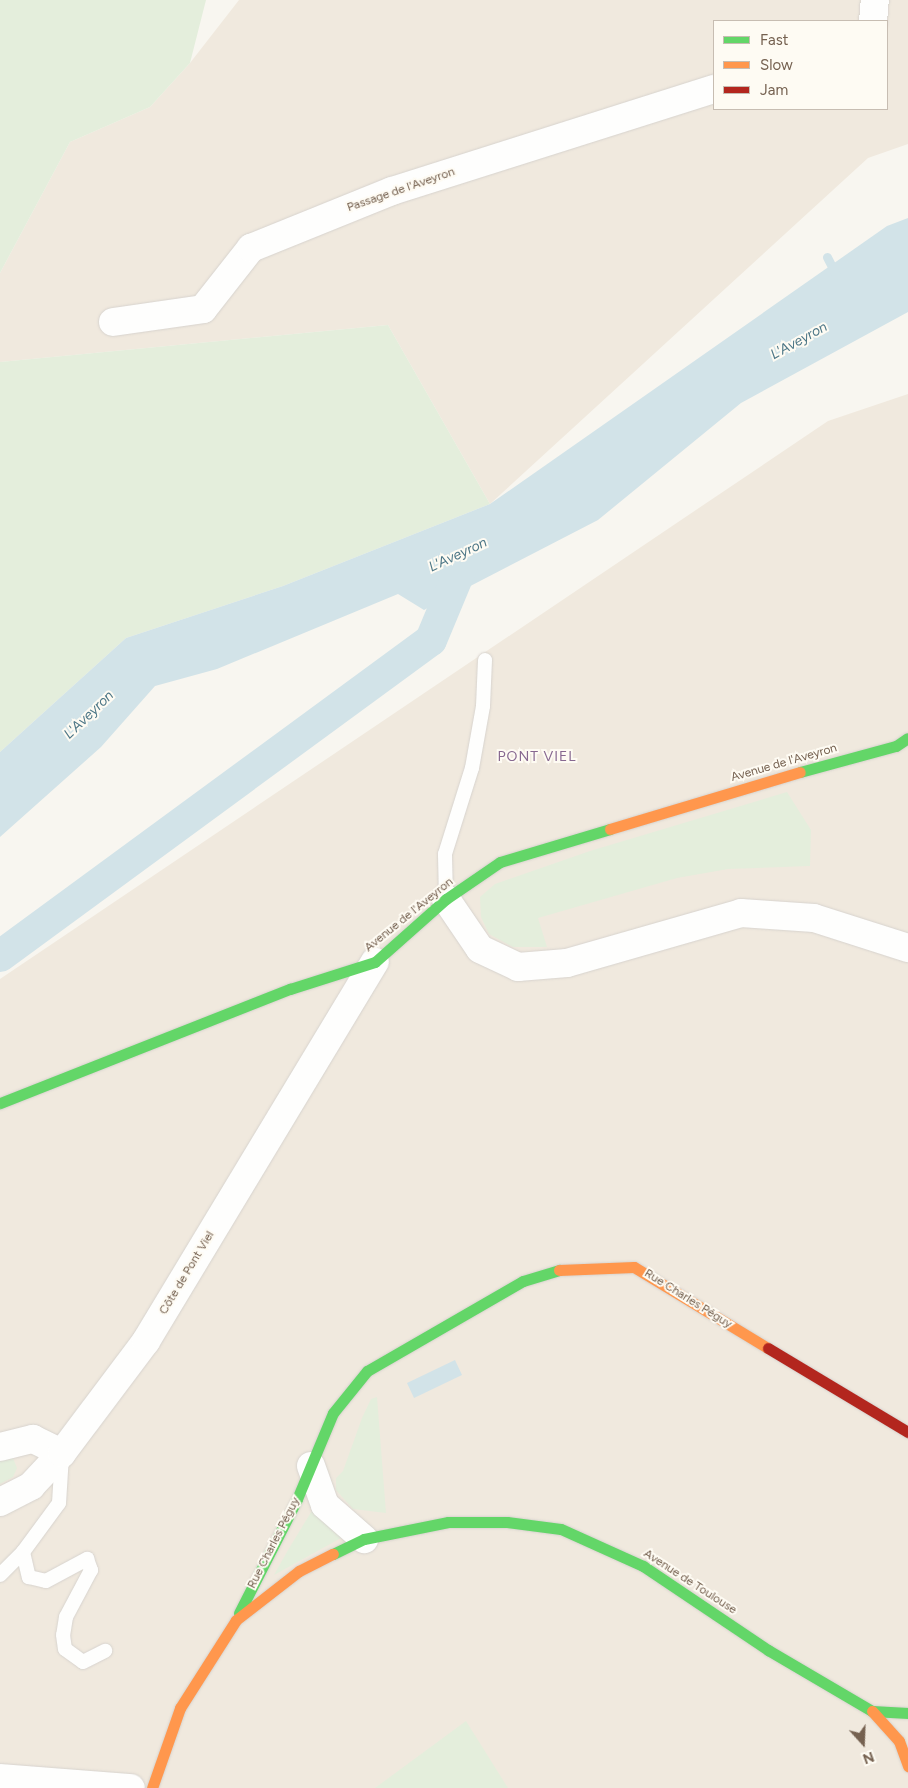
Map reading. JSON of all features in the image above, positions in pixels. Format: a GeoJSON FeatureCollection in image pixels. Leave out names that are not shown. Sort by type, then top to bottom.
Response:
{"type":"FeatureCollection","features":[{"type":"Feature","properties":{"kind":"street"},"geometry":{"type":"LineString","coordinates":[[873,20],[875,0]]}},
{"type":"Feature","properties":{"kind":"street","name":"Passage de l'Aveyron"},"geometry":{"type":"LineString","coordinates":[[113,322],[203,309],[250,248],[392,191],[713,89]]}},
{"type":"Feature","properties":{"kind":"street","name":"Avenue de l'Aveyron"},"geometry":{"type":"LineString","coordinates":[[0,1103],[273,996],[375,962],[446,899],[500,862],[785,776],[896,746],[908,738]]}},
{"type":"Feature","properties":{"kind":"street","name":"Avenue de l'Aveyron"},"geometry":{"type":"LineString","coordinates":[[896,746],[908,749]]}},
{"type":"Feature","properties":{"kind":"street"},"geometry":{"type":"LineString","coordinates":[[446,899],[480,949],[518,967],[567,963],[741,913],[814,918],[908,948]]}},
{"type":"Feature","properties":{"kind":"street","name":"Côte de Pont Viel"},"geometry":{"type":"LineString","coordinates":[[0,1502],[31,1486],[62,1453],[146,1341],[375,962]]}},
{"type":"Feature","properties":{"kind":"street","name":"Rue Charles Péguy"},"geometry":{"type":"LineString","coordinates":[[236,1620],[333,1414],[367,1371],[523,1280],[564,1268],[634,1266],[908,1432]]}},
{"type":"Feature","properties":{"kind":"street"},"geometry":{"type":"LineString","coordinates":[[0,1447],[33,1439],[62,1453]]}},
{"type":"Feature","properties":{"kind":"street"},"geometry":{"type":"LineString","coordinates":[[310,1466],[325,1505],[364,1539]]}},
{"type":"Feature","properties":{"kind":"street","name":"Avenue de Toulouse"},"geometry":{"type":"LineString","coordinates":[[152,1788],[180,1708],[236,1620],[299,1571],[364,1539],[448,1522],[506,1522],[561,1529],[643,1566],[768,1650],[872,1710],[908,1713]]}},
{"type":"Feature","properties":{"kind":"street"},"geometry":{"type":"LineString","coordinates":[[872,1710],[899,1740],[908,1766]]}},
{"type":"Feature","properties":{"kind":"street"},"geometry":{"type":"LineString","coordinates":[[0,1778],[131,1788]]}},
{"type":"Feature","properties":{"kind":"lane"},"geometry":{"type":"LineString","coordinates":[[446,899],[445,854],[472,768],[483,706],[485,660]]}},
{"type":"Feature","properties":{"kind":"lane"},"geometry":{"type":"LineString","coordinates":[[0,1575],[23,1552],[59,1503],[62,1453]]}},
{"type":"Feature","properties":{"kind":"lane"},"geometry":{"type":"LineString","coordinates":[[23,1552],[29,1577],[46,1581],[87,1560],[91,1570],[66,1617],[63,1635],[65,1649],[82,1662],[105,1651]]}},
{"type":"Feature","properties":{"kind":"shaded area"},"geometry":{"type":"Polygon","coordinates":[[[239,0],[908,0],[908,144],[868,158],[490,504],[388,325],[0,362],[0,273],[70,142],[150,107],[190,63],[239,0]]]}},
{"type":"Feature","properties":{"kind":"shaded area"},"geometry":{"type":"Polygon","coordinates":[[[908,394],[908,1788],[0,1788],[0,979],[828,421],[908,394]]]}},
{"type":"Feature","properties":{"kind":"green space"},"geometry":{"type":"Polygon","coordinates":[[[0,0],[206,0],[190,63],[150,107],[70,142],[0,273],[0,0]]]}},
{"type":"Feature","properties":{"kind":"green space"},"geometry":{"type":"Polygon","coordinates":[[[388,325],[490,504],[283,586],[126,638],[0,752],[0,362],[388,325]]]}},
{"type":"Feature","properties":{"kind":"green space"},"geometry":{"type":"Polygon","coordinates":[[[787,792],[811,830],[810,866],[728,869],[677,878],[538,918],[547,947],[513,947],[489,934],[481,917],[480,897],[495,884],[590,851],[787,792]]]}},
{"type":"Feature","properties":{"kind":"green space"},"geometry":{"type":"Polygon","coordinates":[[[377,1397],[386,1513],[353,1509],[336,1490],[336,1478],[343,1471],[362,1418],[371,1399],[377,1397]]]}},
{"type":"Feature","properties":{"kind":"green space"},"geometry":{"type":"Polygon","coordinates":[[[0,1458],[13,1458],[17,1468],[13,1477],[0,1484],[0,1458]]]}},
{"type":"Feature","properties":{"kind":"green space"},"geometry":{"type":"Polygon","coordinates":[[[316,1504],[341,1538],[274,1575],[288,1550],[316,1504]]]}},
{"type":"Feature","properties":{"kind":"green space"},"geometry":{"type":"Polygon","coordinates":[[[466,1721],[508,1788],[375,1788],[466,1721]]]}},
{"type":"Feature","properties":{"kind":"water","name":"L'Aveyron"},"geometry":{"type":"Polygon","coordinates":[[[908,218],[908,312],[741,403],[598,520],[424,610],[398,594],[217,669],[155,686],[101,747],[0,837],[0,752],[126,638],[283,586],[490,504],[887,226],[908,218]]]}},
{"type":"Feature","properties":{"kind":"water"},"geometry":{"type":"Polygon","coordinates":[[[455,1360],[462,1375],[414,1398],[407,1383],[455,1360]]]}},
{"type":"Feature","properties":{"kind":"waterway"},"geometry":{"type":"LineString","coordinates":[[827,257],[836,275]]}},
{"type":"Feature","properties":{"kind":"waterway","name":"L'Aveyron"},"geometry":{"type":"LineString","coordinates":[[0,956],[431,640],[466,556]]}},
{"type":"Feature","properties":{"kind":"traffic: fast"},"geometry":{"type":"LineString","coordinates":[[800,772],[896,746],[908,738]]}},
{"type":"Feature","properties":{"kind":"traffic: fast"},"geometry":{"type":"LineString","coordinates":[[0,1103],[290,989],[375,962],[446,899],[500,862],[610,829]]}},
{"type":"Feature","properties":{"kind":"traffic: fast"},"geometry":{"type":"LineString","coordinates":[[239,1613],[297,1499],[333,1413],[367,1371],[523,1281],[559,1270]]}},
{"type":"Feature","properties":{"kind":"traffic: fast"},"geometry":{"type":"LineString","coordinates":[[333,1554],[364,1539],[448,1522],[507,1522],[561,1529],[643,1566],[768,1650],[872,1711],[908,1713]]}},
{"type":"Feature","properties":{"kind":"traffic: slow"},"geometry":{"type":"LineString","coordinates":[[610,829],[800,772]]}},
{"type":"Feature","properties":{"kind":"traffic: slow"},"geometry":{"type":"LineString","coordinates":[[559,1270],[634,1267],[768,1348]]}},
{"type":"Feature","properties":{"kind":"traffic: slow"},"geometry":{"type":"LineString","coordinates":[[152,1788],[180,1708],[236,1620],[299,1571],[333,1554]]}},
{"type":"Feature","properties":{"kind":"traffic: slow"},"geometry":{"type":"LineString","coordinates":[[872,1711],[899,1741],[908,1766]]}},
{"type":"Feature","properties":{"kind":"traffic: jam"},"geometry":{"type":"LineString","coordinates":[[768,1348],[908,1432]]}},
{"type":"Feature","properties":{"kind":"district","name":"PONT VIEL"},"geometry":{"type":"Point","coordinates":[537,757]}}]}
